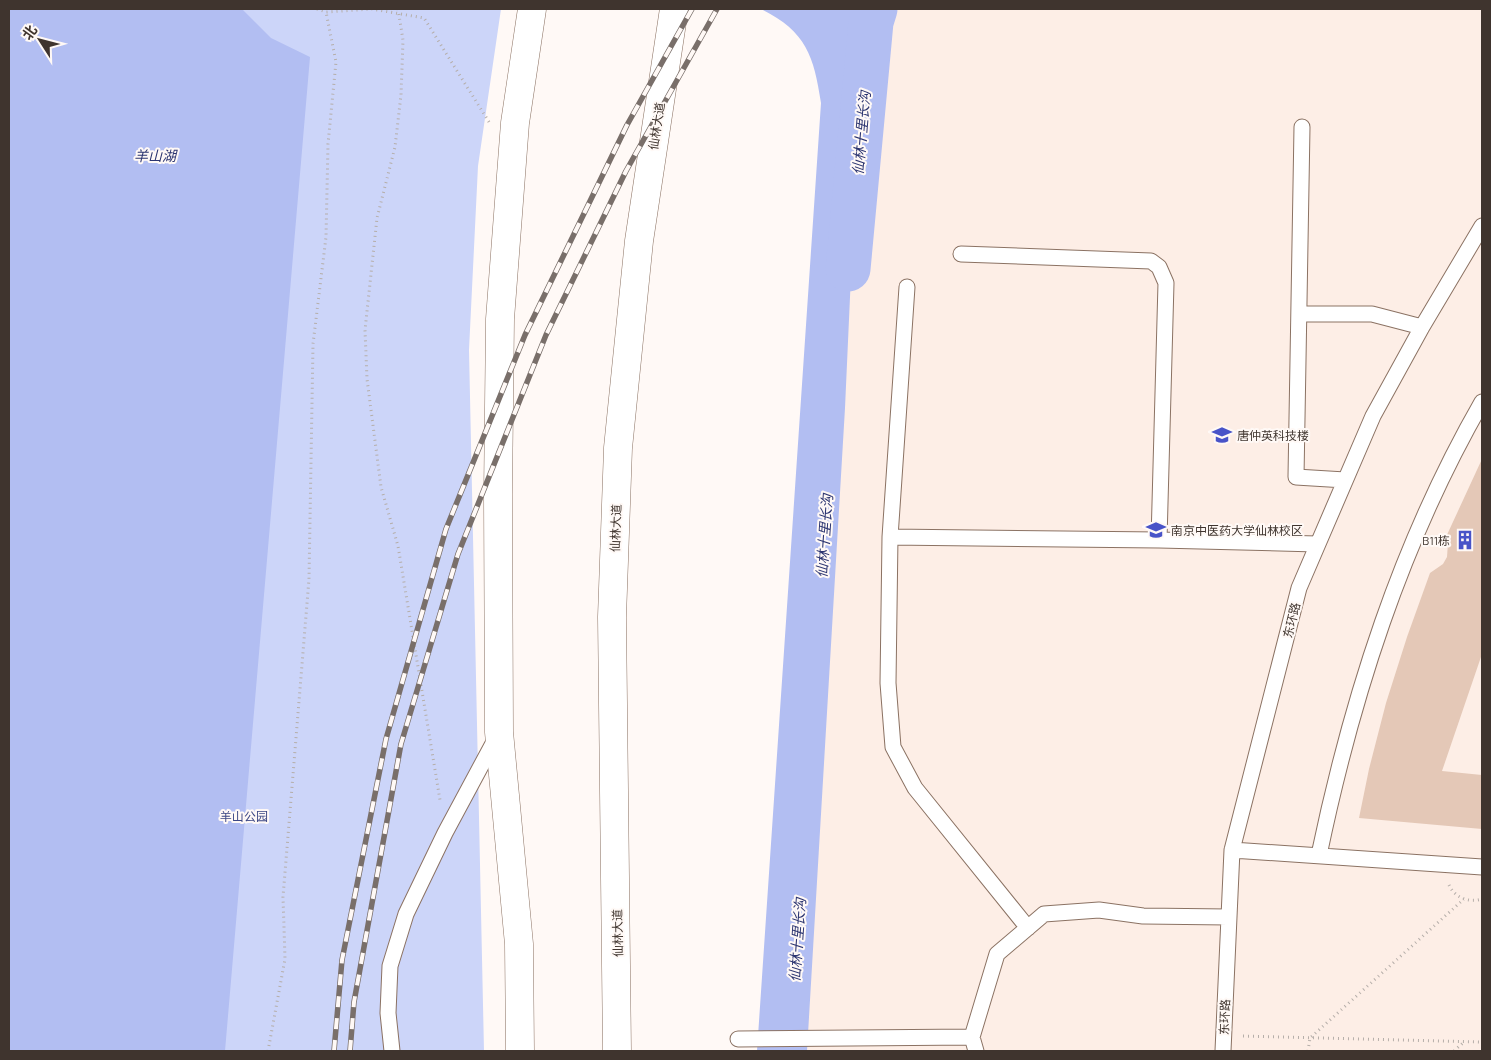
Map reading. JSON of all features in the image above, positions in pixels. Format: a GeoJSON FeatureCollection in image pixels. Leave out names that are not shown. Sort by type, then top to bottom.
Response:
{"type":"FeatureCollection","features":[{"type":"Feature","properties":{"kind":"main road"},"geometry":{"type":"LineString","coordinates":[[520,1051],[519,944],[499,732],[498,494],[500,319],[514,123],[532,9]]}},
{"type":"Feature","properties":{"kind":"main road","name":"仙林大道"},"geometry":{"type":"LineString","coordinates":[[617,1051],[612,618],[618,448],[639,241],[673,18]]}},
{"type":"Feature","properties":{"kind":"lane"},"geometry":{"type":"LineString","coordinates":[[1302,127],[1296,477],[1345,480]]}},
{"type":"Feature","properties":{"kind":"lane","name":"东环路"},"geometry":{"type":"LineString","coordinates":[[1223,1051],[1232,850],[1298,588],[1373,416],[1422,327],[1481,229]]}},
{"type":"Feature","properties":{"kind":"lane"},"geometry":{"type":"LineString","coordinates":[[961,254],[1151,261],[1159,267],[1166,283],[1159,540]]}},
{"type":"Feature","properties":{"kind":"lane"},"geometry":{"type":"LineString","coordinates":[[907,288],[890,538],[888,683],[893,747],[915,788],[1028,928]]}},
{"type":"Feature","properties":{"kind":"lane"},"geometry":{"type":"LineString","coordinates":[[1299,314],[1372,314],[1422,327]]}},
{"type":"Feature","properties":{"kind":"lane"},"geometry":{"type":"LineString","coordinates":[[1319,855],[1347,730],[1386,608],[1440,483],[1482,402]]}},
{"type":"Feature","properties":{"kind":"lane"},"geometry":{"type":"LineString","coordinates":[[890,538],[1159,540],[1317,544]]}},
{"type":"Feature","properties":{"kind":"lane"},"geometry":{"type":"LineString","coordinates":[[392,1051],[388,1013],[390,966],[406,914],[445,833],[499,732]]}},
{"type":"Feature","properties":{"kind":"lane"},"geometry":{"type":"LineString","coordinates":[[1232,850],[1482,868]]}},
{"type":"Feature","properties":{"kind":"lane"},"geometry":{"type":"LineString","coordinates":[[738,1039],[866,1039],[974,1044],[997,954],[1044,914],[1090,911],[1143,916],[1228,917]]}},
{"type":"Feature","properties":{"kind":"path"},"geometry":{"type":"LineString","coordinates":[[316,9],[326,12],[372,9],[424,18],[491,126]]}},
{"type":"Feature","properties":{"kind":"path"},"geometry":{"type":"LineString","coordinates":[[398,9],[403,40],[401,95],[395,147],[377,218],[365,330],[367,379],[381,487],[398,546],[445,833]]}},
{"type":"Feature","properties":{"kind":"path"},"geometry":{"type":"LineString","coordinates":[[268,1051],[284,959],[283,897],[309,580],[313,344],[326,237],[328,144],[336,62],[326,12]]}},
{"type":"Feature","properties":{"kind":"path"},"geometry":{"type":"LineString","coordinates":[[1448,865],[1448,882],[1451,889],[1464,899],[1482,901]]}},
{"type":"Feature","properties":{"kind":"path"},"geometry":{"type":"LineString","coordinates":[[1308,1051],[1310,1038],[1464,899]]}},
{"type":"Feature","properties":{"kind":"path"},"geometry":{"type":"LineString","coordinates":[[1223,1036],[1482,1042]]}},
{"type":"Feature","properties":{"kind":"path"},"geometry":{"type":"LineString","coordinates":[[1454,1051],[1464,1042]]}},
{"type":"Feature","properties":{"kind":"shaded area","name":"南京中医药大学仙林校区"},"geometry":{"type":"Polygon","coordinates":[[[869,9],[1482,9],[1482,1051],[790,1051],[869,9]]]}},
{"type":"Feature","properties":{"kind":"green space","name":"羊山公园"},"geometry":{"type":"Polygon","coordinates":[[[9,9],[501,9],[478,166],[469,350],[484,1051],[9,1051],[9,9]]]}},
{"type":"Feature","properties":{"kind":"water","name":"羊山湖"},"geometry":{"type":"Polygon","coordinates":[[[9,9],[242,9],[271,38],[310,57],[225,1051],[9,1051],[9,9]]]}},
{"type":"Feature","properties":{"kind":"water"},"geometry":{"type":"Polygon","coordinates":[[[761,9],[863,9],[845,408],[807,1051],[757,1051],[821,103],[811,58],[798,36],[776,17],[761,9]]]}},
{"type":"Feature","properties":{"kind":"building"},"geometry":{"type":"Polygon","coordinates":[[[1482,459],[1482,654],[1442,771],[1482,775],[1482,829],[1359,818],[1386,703],[1407,637],[1430,573],[1443,564],[1447,557],[1448,543],[1446,537],[1482,459]]]}},
{"type":"Feature","properties":{"kind":"waterway","name":"仙林十里长沟"},"geometry":{"type":"LineString","coordinates":[[848,269],[871,22],[875,9]]}},
{"type":"Feature","properties":{"kind":"railway"},"geometry":{"type":"LineString","coordinates":[[334,1051],[342,960],[386,739],[446,529],[525,335],[627,125],[692,9]]}},
{"type":"Feature","properties":{"kind":"railway"},"geometry":{"type":"LineString","coordinates":[[350,1051],[354,1002],[401,744],[458,554],[546,335],[626,171],[717,9]]}},
{"type":"Feature","properties":{"kind":"place","name":"唐仲英科技楼"},"geometry":{"type":"Point","coordinates":[1222,435]}},
{"type":"Feature","properties":{"kind":"place","name":"南京中医药大学仙林校区"},"geometry":{"type":"Point","coordinates":[1156,530]}},
{"type":"Feature","properties":{"kind":"place","name":"B11栋"},"geometry":{"type":"Point","coordinates":[1465,540]}}]}
